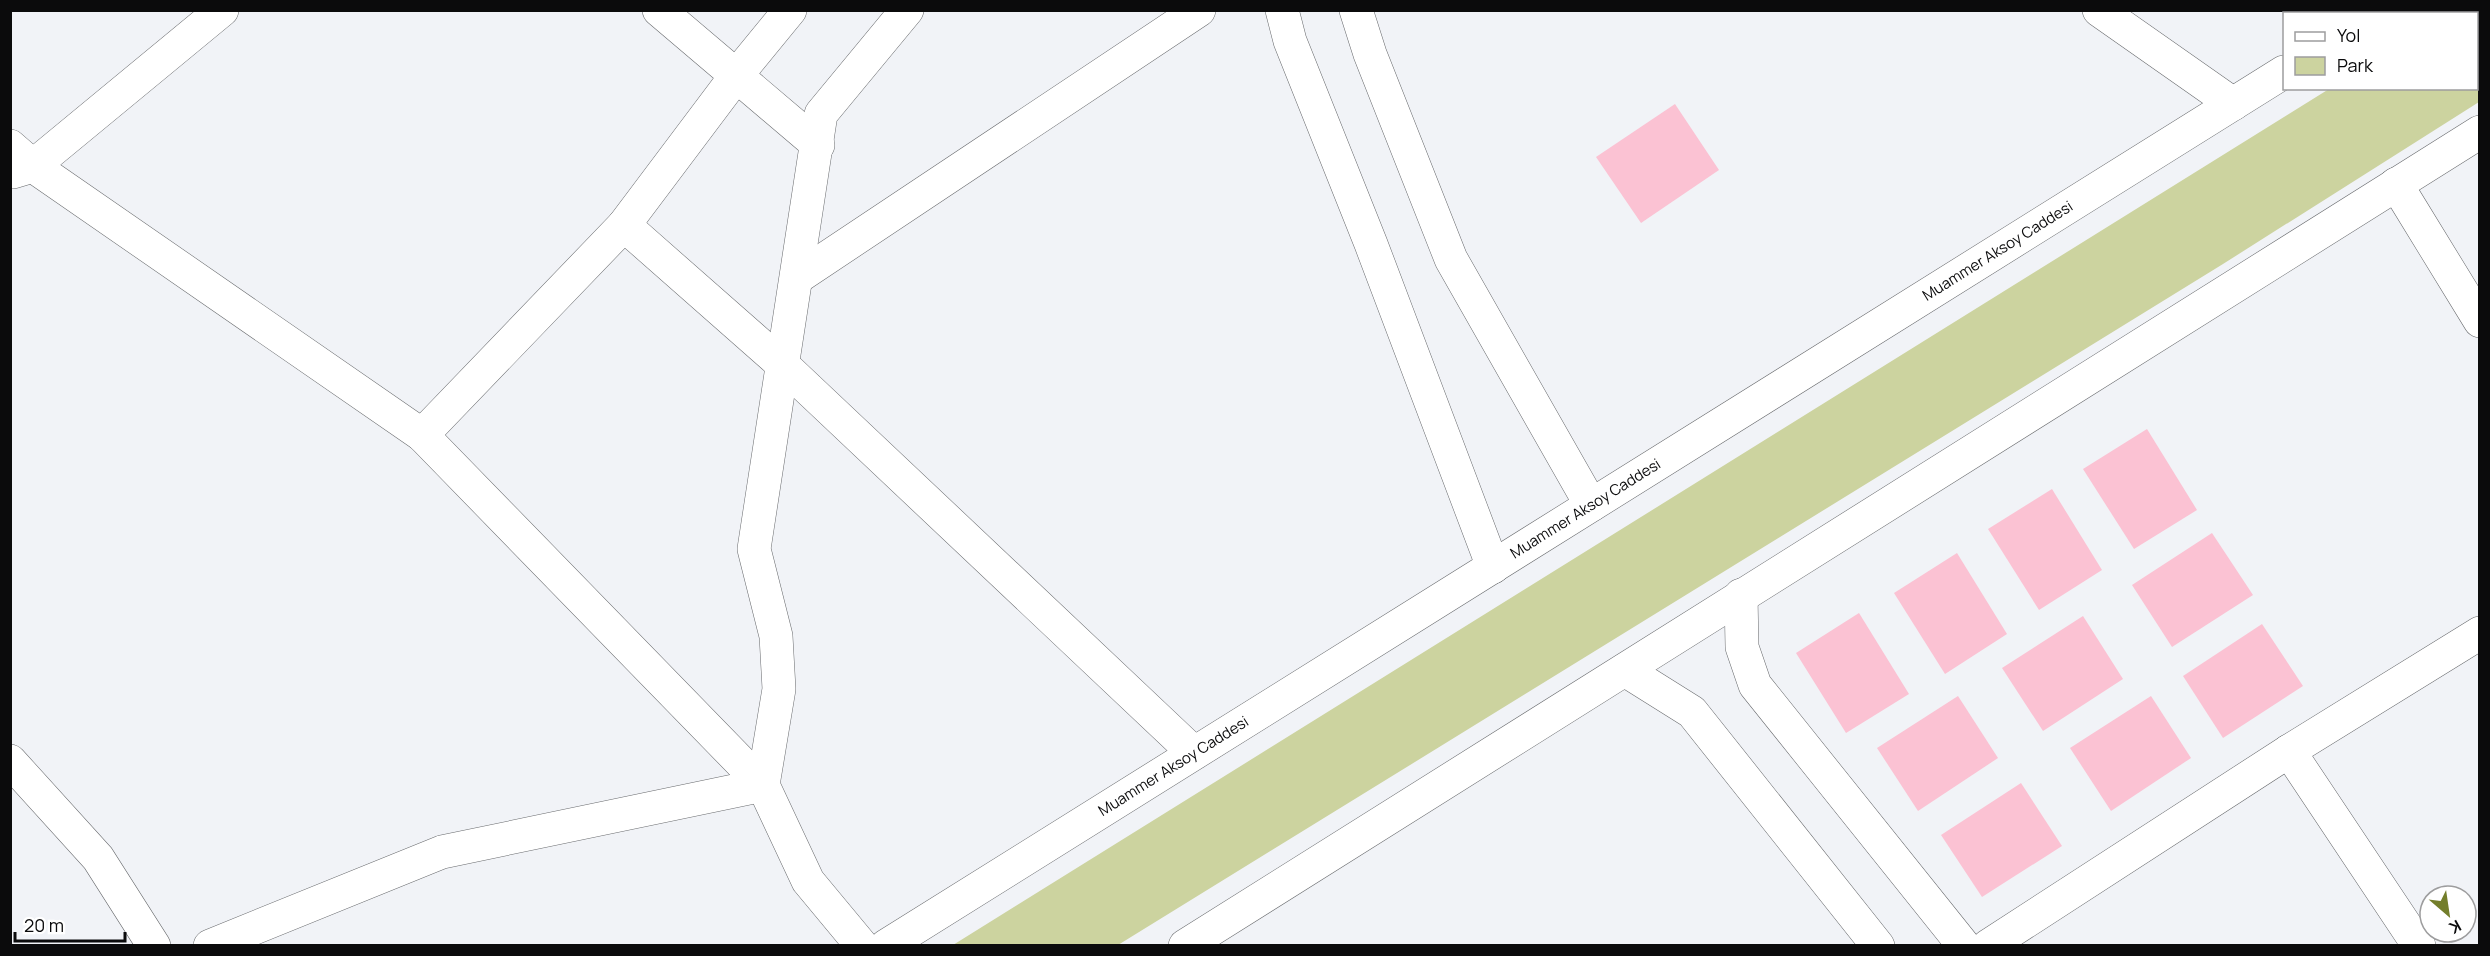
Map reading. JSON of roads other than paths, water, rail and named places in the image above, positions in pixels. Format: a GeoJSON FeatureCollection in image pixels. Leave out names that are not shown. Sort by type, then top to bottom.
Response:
{"type":"FeatureCollection","features":[{"type":"Feature","properties":{"kind":"street"},"geometry":{"type":"LineString","coordinates":[[222,10],[18,162],[422,435],[763,785],[808,881],[862,945]]}},
{"type":"Feature","properties":{"kind":"street"},"geometry":{"type":"LineString","coordinates":[[659,10],[818,145]]}},
{"type":"Feature","properties":{"kind":"street"},"geometry":{"type":"LineString","coordinates":[[422,435],[624,225],[736,76],[790,10]]}},
{"type":"Feature","properties":{"kind":"street"},"geometry":{"type":"LineString","coordinates":[[763,785],[779,689],[776,636],[754,549],[822,114],[908,10]]}},
{"type":"Feature","properties":{"kind":"street"},"geometry":{"type":"LineString","coordinates":[[798,277],[1198,10]]}},
{"type":"Feature","properties":{"kind":"street"},"geometry":{"type":"LineString","coordinates":[[1281,10],[1290,41],[1371,244],[1493,567]]}},
{"type":"Feature","properties":{"kind":"street"},"geometry":{"type":"LineString","coordinates":[[1356,10],[1370,54],[1451,259],[1592,505]]}},
{"type":"Feature","properties":{"kind":"street"},"geometry":{"type":"LineString","coordinates":[[2099,10],[2233,104]]}},
{"type":"Feature","properties":{"kind":"street","name":"Muammer Aksoy Caddesi"},"geometry":{"type":"LineString","coordinates":[[886,945],[2283,73]]}},
{"type":"Feature","properties":{"kind":"street"},"geometry":{"type":"LineString","coordinates":[[1185,945],[2480,132]]}},
{"type":"Feature","properties":{"kind":"street"},"geometry":{"type":"LineString","coordinates":[[2396,184],[2480,321]]}},
{"type":"Feature","properties":{"kind":"street"},"geometry":{"type":"LineString","coordinates":[[624,225],[783,365],[1194,753]]}},
{"type":"Feature","properties":{"kind":"street"},"geometry":{"type":"LineString","coordinates":[[1741,595],[1742,647],[1755,685],[1964,945]]}},
{"type":"Feature","properties":{"kind":"street"},"geometry":{"type":"LineString","coordinates":[[1988,945],[2289,751],[2480,633]]}},
{"type":"Feature","properties":{"kind":"street"},"geometry":{"type":"LineString","coordinates":[[1625,670],[1692,712],[1878,945]]}},
{"type":"Feature","properties":{"kind":"street"},"geometry":{"type":"LineString","coordinates":[[2289,751],[2419,945]]}},
{"type":"Feature","properties":{"kind":"street"},"geometry":{"type":"LineString","coordinates":[[10,761],[98,858],[154,945]]}},
{"type":"Feature","properties":{"kind":"street"},"geometry":{"type":"LineString","coordinates":[[210,945],[442,852],[763,785]]}}]}
